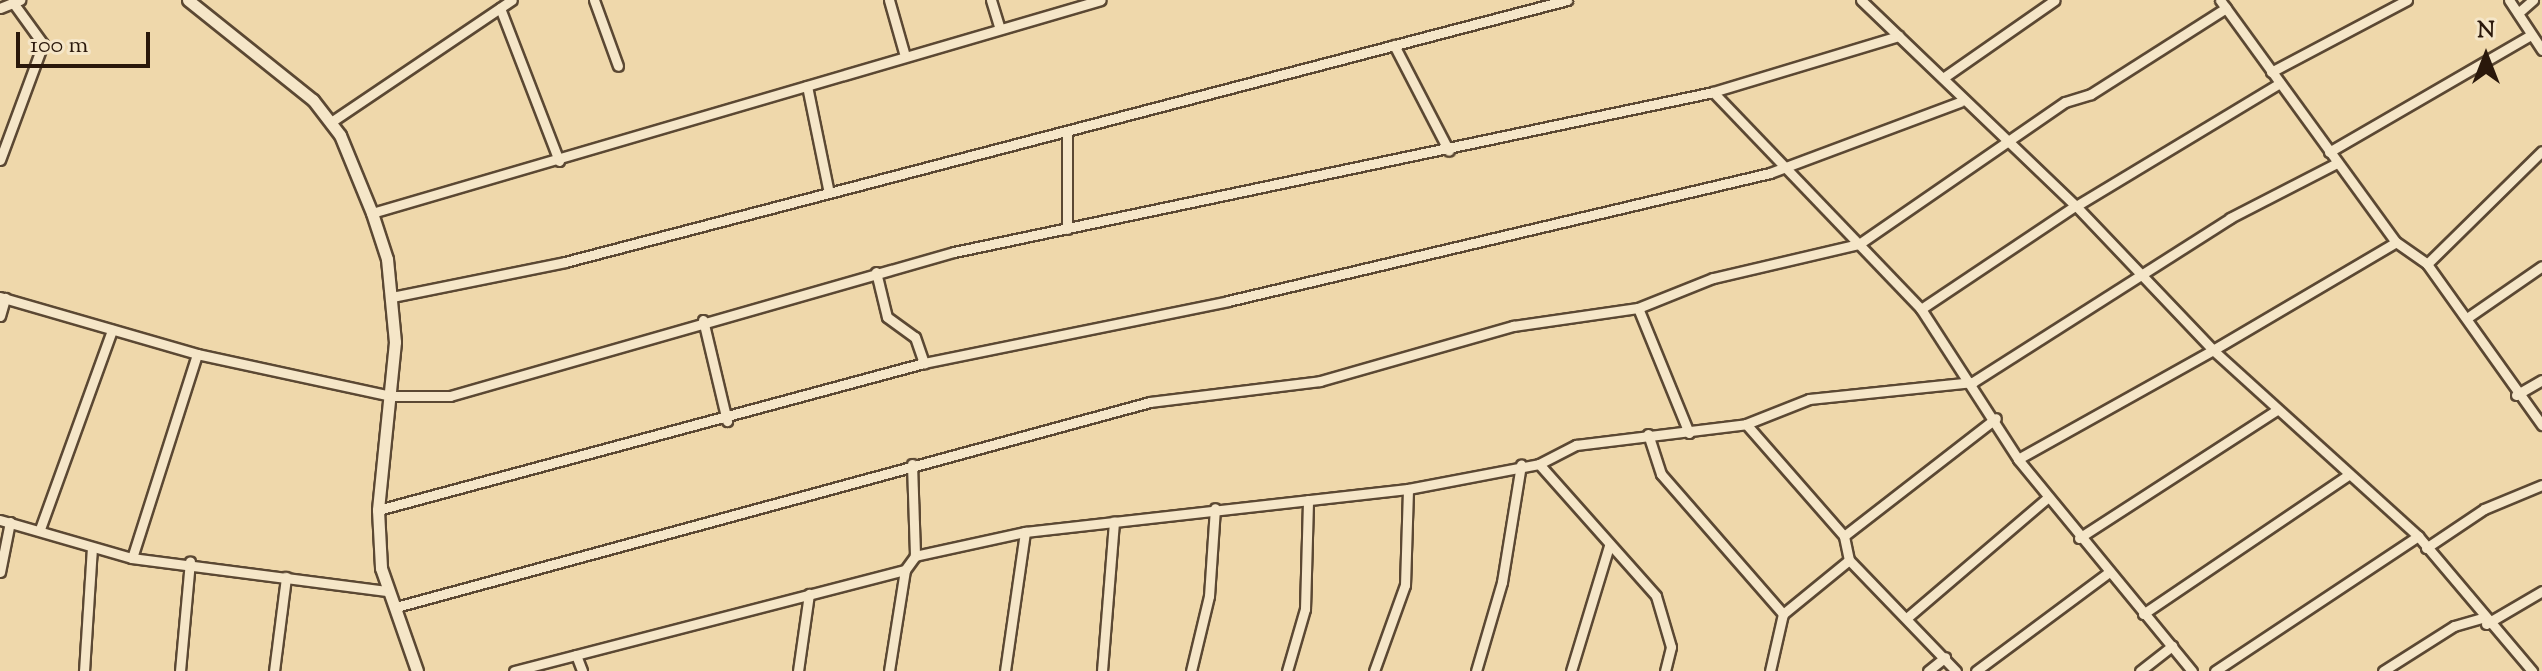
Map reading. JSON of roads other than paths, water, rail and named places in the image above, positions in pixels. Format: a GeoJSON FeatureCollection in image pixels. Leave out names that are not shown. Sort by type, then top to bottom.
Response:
{"type":"FeatureCollection","features":[{"type":"Feature","properties":{"kind":"street"},"geometry":{"type":"LineString","coordinates":[[188,0],[296,82],[331,122],[372,210],[392,297],[391,396],[378,510],[386,591],[396,607],[417,671]]}},
{"type":"Feature","properties":{"kind":"street"},"geometry":{"type":"LineString","coordinates":[[331,122],[512,0]]}},
{"type":"Feature","properties":{"kind":"street"},"geometry":{"type":"LineString","coordinates":[[594,0],[618,66]]}},
{"type":"Feature","properties":{"kind":"street"},"geometry":{"type":"LineString","coordinates":[[889,0],[905,56]]}},
{"type":"Feature","properties":{"kind":"street"},"geometry":{"type":"LineString","coordinates":[[991,0],[1000,29]]}},
{"type":"Feature","properties":{"kind":"street"},"geometry":{"type":"LineString","coordinates":[[372,210],[559,161],[1099,0]]}},
{"type":"Feature","properties":{"kind":"street"},"geometry":{"type":"LineString","coordinates":[[392,297],[565,262],[828,188],[1067,132],[1567,0]]}},
{"type":"Feature","properties":{"kind":"street"},"geometry":{"type":"LineString","coordinates":[[1861,0],[1943,78],[1960,102],[2011,145],[2146,276],[2213,350],[2347,476],[2418,536],[2484,621],[2532,671]]}},
{"type":"Feature","properties":{"kind":"street"},"geometry":{"type":"LineString","coordinates":[[1943,78],[2055,0]]}},
{"type":"Feature","properties":{"kind":"street"},"geometry":{"type":"LineString","coordinates":[[2271,72],[2407,0]]}},
{"type":"Feature","properties":{"kind":"street"},"geometry":{"type":"LineString","coordinates":[[2509,0],[2542,50]]}},
{"type":"Feature","properties":{"kind":"street"},"geometry":{"type":"LineString","coordinates":[[2518,13],[2533,0]]}},
{"type":"Feature","properties":{"kind":"street"},"geometry":{"type":"LineString","coordinates":[[0,8],[17,2],[43,44],[0,160]]}},
{"type":"Feature","properties":{"kind":"street"},"geometry":{"type":"LineString","coordinates":[[396,607],[912,464],[1150,402],[1277,391],[1513,326],[1638,308],[1713,278],[1859,244],[2011,145],[2065,102],[2091,94],[2223,4],[2396,242],[2427,264],[2467,318],[2516,395],[2542,425]]}},
{"type":"Feature","properties":{"kind":"street"},"geometry":{"type":"LineString","coordinates":[[500,8],[559,161]]}},
{"type":"Feature","properties":{"kind":"street"},"geometry":{"type":"LineString","coordinates":[[2329,152],[2531,35]]}},
{"type":"Feature","properties":{"kind":"street"},"geometry":{"type":"LineString","coordinates":[[0,316],[3,297],[197,354],[391,396],[450,396],[876,272],[1713,92],[1899,36]]}},
{"type":"Feature","properties":{"kind":"street"},"geometry":{"type":"LineString","coordinates":[[1394,45],[1449,151]]}},
{"type":"Feature","properties":{"kind":"street"},"geometry":{"type":"LineString","coordinates":[[1921,309],[2074,207],[2280,83]]}},
{"type":"Feature","properties":{"kind":"street"},"geometry":{"type":"LineString","coordinates":[[807,86],[828,188]]}},
{"type":"Feature","properties":{"kind":"street"},"geometry":{"type":"LineString","coordinates":[[1713,92],[1780,169],[1859,244],[1921,309],[1973,382],[2018,459],[2046,499],[2192,671]]}},
{"type":"Feature","properties":{"kind":"street"},"geometry":{"type":"LineString","coordinates":[[378,510],[727,421],[924,363],[1213,304],[1780,169],[1960,102]]}},
{"type":"Feature","properties":{"kind":"street"},"geometry":{"type":"LineString","coordinates":[[1067,132],[1067,229]]}},
{"type":"Feature","properties":{"kind":"street"},"geometry":{"type":"LineString","coordinates":[[2427,264],[2542,151]]}},
{"type":"Feature","properties":{"kind":"street"},"geometry":{"type":"LineString","coordinates":[[915,556],[1025,532],[1215,508],[1408,489],[1539,464],[1576,445],[1746,424],[1809,399],[1973,382],[2146,276],[2230,218],[2337,163]]}},
{"type":"Feature","properties":{"kind":"street"},"geometry":{"type":"LineString","coordinates":[[2018,459],[2213,350],[2396,242]]}},
{"type":"Feature","properties":{"kind":"street"},"geometry":{"type":"LineString","coordinates":[[2467,318],[2542,266]]}},
{"type":"Feature","properties":{"kind":"street"},"geometry":{"type":"LineString","coordinates":[[876,272],[887,317],[915,337],[924,363]]}},
{"type":"Feature","properties":{"kind":"street"},"geometry":{"type":"LineString","coordinates":[[1638,308],[1689,433]]}},
{"type":"Feature","properties":{"kind":"street"},"geometry":{"type":"LineString","coordinates":[[703,320],[727,421]]}},
{"type":"Feature","properties":{"kind":"street"},"geometry":{"type":"LineString","coordinates":[[40,529],[112,330]]}},
{"type":"Feature","properties":{"kind":"street"},"geometry":{"type":"LineString","coordinates":[[132,558],[197,354]]}},
{"type":"Feature","properties":{"kind":"street"},"geometry":{"type":"LineString","coordinates":[[2516,395],[2542,380]]}},
{"type":"Feature","properties":{"kind":"street"},"geometry":{"type":"LineString","coordinates":[[2079,538],[2277,410]]}},
{"type":"Feature","properties":{"kind":"street"},"geometry":{"type":"LineString","coordinates":[[1844,536],[1996,418]]}},
{"type":"Feature","properties":{"kind":"street"},"geometry":{"type":"LineString","coordinates":[[1746,424],[1844,536],[1849,560],[1909,616],[1956,671]]}},
{"type":"Feature","properties":{"kind":"street"},"geometry":{"type":"LineString","coordinates":[[1648,434],[1661,474],[1783,614]]}},
{"type":"Feature","properties":{"kind":"street"},"geometry":{"type":"LineString","coordinates":[[889,671],[905,570],[915,556],[912,464]]}},
{"type":"Feature","properties":{"kind":"street"},"geometry":{"type":"LineString","coordinates":[[1539,464],[1656,596],[1671,647],[1665,671]]}},
{"type":"Feature","properties":{"kind":"street"},"geometry":{"type":"LineString","coordinates":[[1476,671],[1502,582],[1521,465]]}},
{"type":"Feature","properties":{"kind":"street"},"geometry":{"type":"LineString","coordinates":[[2143,614],[2347,476]]}},
{"type":"Feature","properties":{"kind":"street"},"geometry":{"type":"LineString","coordinates":[[2426,548],[2484,509],[2542,485]]}},
{"type":"Feature","properties":{"kind":"street"},"geometry":{"type":"LineString","coordinates":[[1374,671],[1405,585],[1408,489]]}},
{"type":"Feature","properties":{"kind":"street"},"geometry":{"type":"LineString","coordinates":[[1909,616],[2046,499]]}},
{"type":"Feature","properties":{"kind":"street"},"geometry":{"type":"LineString","coordinates":[[1287,671],[1305,609],[1308,500]]}},
{"type":"Feature","properties":{"kind":"street"},"geometry":{"type":"LineString","coordinates":[[1191,671],[1209,596],[1215,508]]}},
{"type":"Feature","properties":{"kind":"street"},"geometry":{"type":"LineString","coordinates":[[0,572],[5,521],[132,558],[190,561],[386,591]]}},
{"type":"Feature","properties":{"kind":"street"},"geometry":{"type":"LineString","coordinates":[[1102,671],[1114,521]]}},
{"type":"Feature","properties":{"kind":"street"},"geometry":{"type":"LineString","coordinates":[[1005,671],[1025,532]]}},
{"type":"Feature","properties":{"kind":"street"},"geometry":{"type":"LineString","coordinates":[[2215,671],[2324,605],[2418,536]]}},
{"type":"Feature","properties":{"kind":"street"},"geometry":{"type":"LineString","coordinates":[[1571,671],[1609,546]]}},
{"type":"Feature","properties":{"kind":"street"},"geometry":{"type":"LineString","coordinates":[[84,671],[92,548]]}},
{"type":"Feature","properties":{"kind":"street"},"geometry":{"type":"LineString","coordinates":[[1770,671],[1783,614],[1849,560]]}},
{"type":"Feature","properties":{"kind":"street"},"geometry":{"type":"LineString","coordinates":[[180,671],[190,561]]}},
{"type":"Feature","properties":{"kind":"street"},"geometry":{"type":"LineString","coordinates":[[514,671],[905,570]]}},
{"type":"Feature","properties":{"kind":"street"},"geometry":{"type":"LineString","coordinates":[[1976,671],[2108,573]]}},
{"type":"Feature","properties":{"kind":"street"},"geometry":{"type":"LineString","coordinates":[[274,671],[286,577]]}},
{"type":"Feature","properties":{"kind":"street"},"geometry":{"type":"LineString","coordinates":[[2383,671],[2454,626],[2484,621],[2542,591]]}},
{"type":"Feature","properties":{"kind":"street"},"geometry":{"type":"LineString","coordinates":[[798,671],[809,594]]}},
{"type":"Feature","properties":{"kind":"street"},"geometry":{"type":"LineString","coordinates":[[2140,671],[2172,646]]}},
{"type":"Feature","properties":{"kind":"street"},"geometry":{"type":"LineString","coordinates":[[576,655],[582,671]]}},
{"type":"Feature","properties":{"kind":"street"},"geometry":{"type":"LineString","coordinates":[[1928,671],[1945,657]]}}]}
